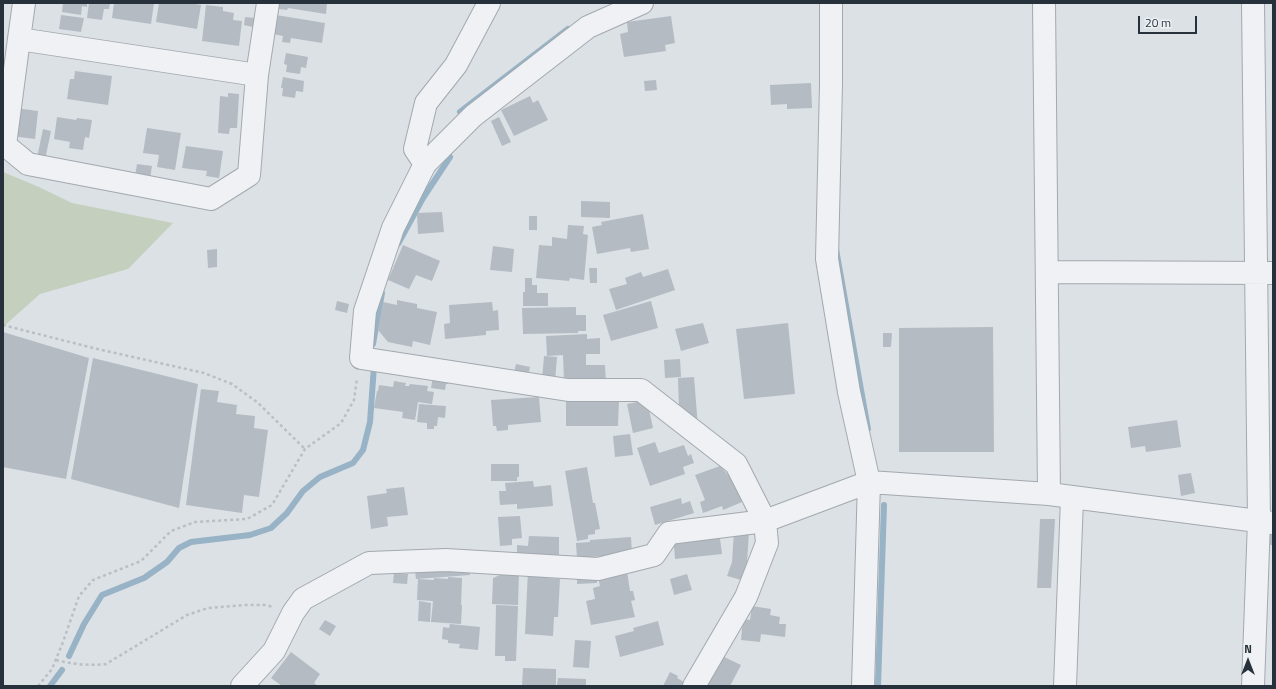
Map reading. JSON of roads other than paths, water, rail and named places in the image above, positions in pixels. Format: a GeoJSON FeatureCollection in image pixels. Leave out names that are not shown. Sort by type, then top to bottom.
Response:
{"type":"FeatureCollection","features":[{"type":"Feature","properties":{"kind":"street"},"geometry":{"type":"LineString","coordinates":[[24,3],[5,145],[28,164],[210,199],[249,175],[258,75],[268,3]]}},
{"type":"Feature","properties":{"kind":"street"},"geometry":{"type":"LineString","coordinates":[[425,164],[415,150],[426,103],[456,65],[489,3]]}},
{"type":"Feature","properties":{"kind":"street"},"geometry":{"type":"LineString","coordinates":[[642,3],[588,27],[474,116],[425,164],[393,228],[366,311],[361,358],[568,390],[641,390],[736,464],[765,521],[767,543],[746,596],[694,686]]}},
{"type":"Feature","properties":{"kind":"street"},"geometry":{"type":"LineString","coordinates":[[831,3],[831,84],[827,259],[849,392],[869,482],[863,686]]}},
{"type":"Feature","properties":{"kind":"street"},"geometry":{"type":"LineString","coordinates":[[1044,3],[1049,494]]}},
{"type":"Feature","properties":{"kind":"street"},"geometry":{"type":"LineString","coordinates":[[1252,3],[1264,273],[1266,522],[1253,686]]}},
{"type":"Feature","properties":{"kind":"street"},"geometry":{"type":"LineString","coordinates":[[19,39],[258,75]]}},
{"type":"Feature","properties":{"kind":"street"},"geometry":{"type":"LineString","coordinates":[[1047,272],[1264,273]]}},
{"type":"Feature","properties":{"kind":"street"},"geometry":{"type":"LineString","coordinates":[[242,686],[274,651],[294,613],[303,600],[369,563],[446,560],[598,569],[654,555],[669,533],[765,521],[869,482],[1049,494],[1266,522]]}},
{"type":"Feature","properties":{"kind":"street"},"geometry":{"type":"LineString","coordinates":[[1065,686],[1072,498]]}},
{"type":"Feature","properties":{"kind":"waterway"},"geometry":{"type":"LineString","coordinates":[[460,112],[568,29]]}},
{"type":"Feature","properties":{"kind":"waterway"},"geometry":{"type":"LineString","coordinates":[[398,244],[423,198],[450,157]]}},
{"type":"Feature","properties":{"kind":"waterway"},"geometry":{"type":"LineString","coordinates":[[836,249],[868,429]]}},
{"type":"Feature","properties":{"kind":"waterway"},"geometry":{"type":"LineString","coordinates":[[373,344],[382,293]]}},
{"type":"Feature","properties":{"kind":"waterway"},"geometry":{"type":"LineString","coordinates":[[69,656],[84,624],[102,595],[144,578],[167,562],[179,548],[191,542],[250,535],[271,528],[287,513],[303,491],[320,477],[353,463],[363,450],[370,422],[374,366]]}},
{"type":"Feature","properties":{"kind":"waterway"},"geometry":{"type":"LineString","coordinates":[[878,686],[884,505]]}},
{"type":"Feature","properties":{"kind":"waterway"},"geometry":{"type":"LineString","coordinates":[[50,686],[62,670]]}}]}
